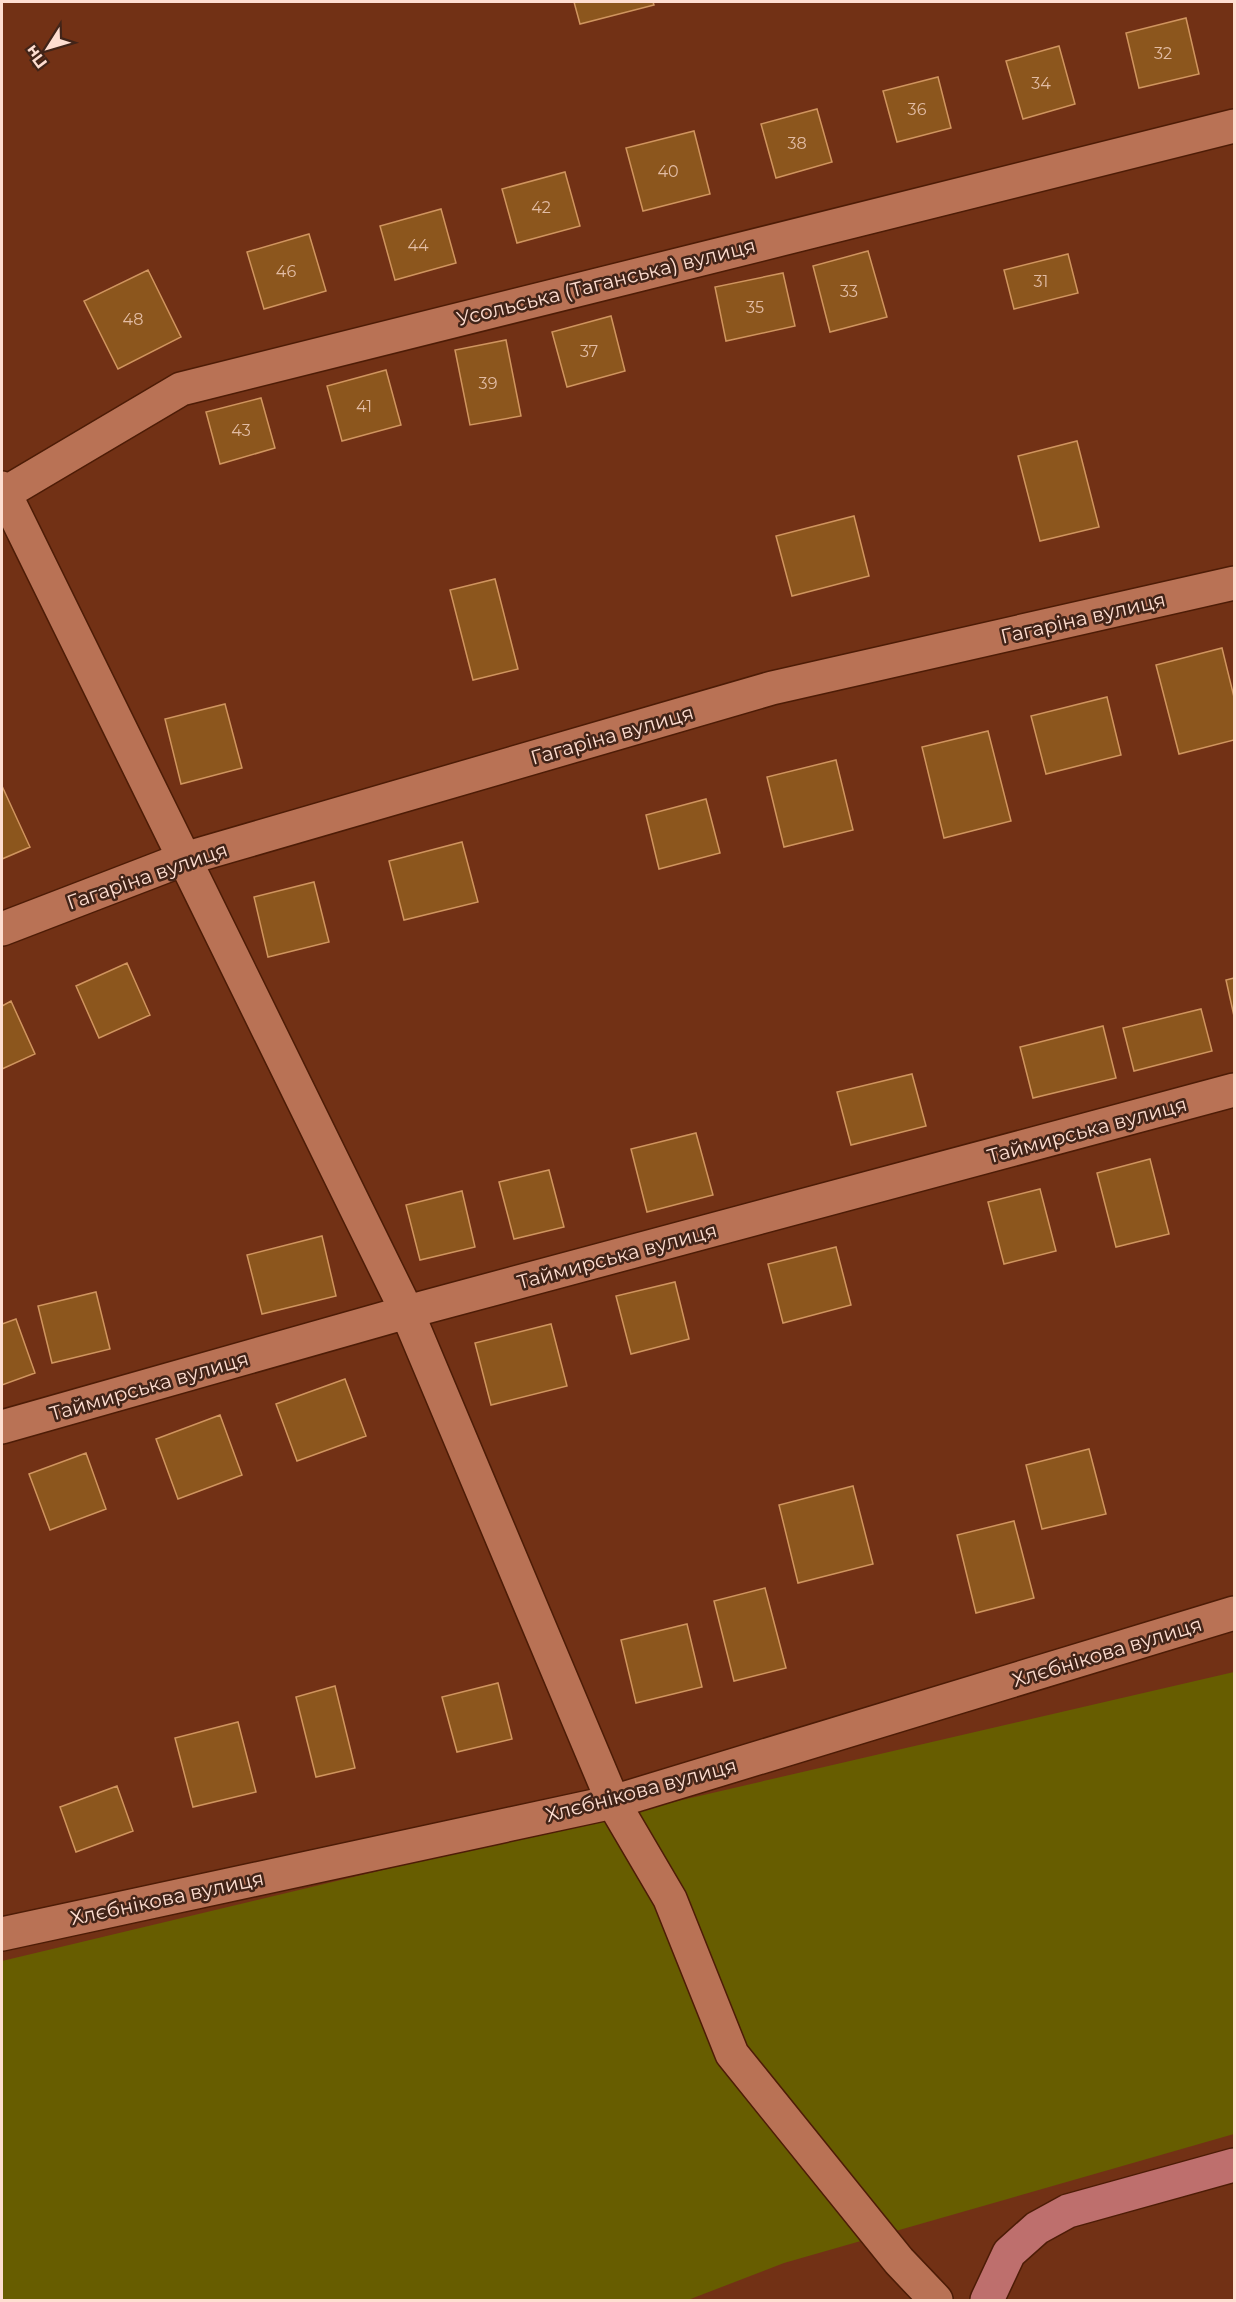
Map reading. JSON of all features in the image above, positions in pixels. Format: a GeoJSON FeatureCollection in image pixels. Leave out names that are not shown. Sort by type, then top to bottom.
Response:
{"type":"FeatureCollection","features":[{"type":"Feature","properties":{"kind":"street","name":"Усольська (Таганська) вулиця"},"geometry":{"type":"LineString","coordinates":[[2,492],[181,388],[1234,126]]}},
{"type":"Feature","properties":{"kind":"street"},"geometry":{"type":"LineString","coordinates":[[2,492],[407,1312],[613,1802],[670,1899],[732,2054],[898,2261],[936,2301]]}},
{"type":"Feature","properties":{"kind":"street","name":"Гагаріна вулиця"},"geometry":{"type":"LineString","coordinates":[[2,928],[184,859],[772,688],[1234,583]]}},
{"type":"Feature","properties":{"kind":"street","name":"Таймирська вулиця"},"geometry":{"type":"LineString","coordinates":[[2,1427],[407,1312],[1234,1090]]}},
{"type":"Feature","properties":{"kind":"street","name":"Хлєбнікова вулиця"},"geometry":{"type":"LineString","coordinates":[[2,1934],[613,1802],[1234,1613]]}},
{"type":"Feature","properties":{"kind":"street"},"geometry":{"type":"LineString","coordinates":[[987,2301],[1009,2253],[1037,2228],[1068,2211],[1234,2165]]}},
{"type":"Feature","properties":{"kind":"shaded area"},"geometry":{"type":"Polygon","coordinates":[[[1234,1672],[1234,2134],[784,2263],[688,2300],[2,2300],[2,1961],[483,1846],[1234,1672]]]}},
{"type":"Feature","properties":{"kind":"building"},"geometry":{"type":"Polygon","coordinates":[[[574,2],[653,2],[654,5],[580,24],[574,2]]]}},
{"type":"Feature","properties":{"kind":"building"},"geometry":{"type":"Polygon","coordinates":[[[1186,18],[1199,74],[1139,88],[1126,33],[1186,18]]]}},
{"type":"Feature","properties":{"kind":"building"},"geometry":{"type":"Polygon","coordinates":[[[1059,46],[1075,104],[1023,119],[1006,61],[1059,46]]]}},
{"type":"Feature","properties":{"kind":"building"},"geometry":{"type":"Polygon","coordinates":[[[938,77],[951,128],[897,142],[883,91],[938,77]]]}},
{"type":"Feature","properties":{"kind":"building"},"geometry":{"type":"Polygon","coordinates":[[[817,109],[832,162],[776,178],[761,124],[817,109]]]}},
{"type":"Feature","properties":{"kind":"building"},"geometry":{"type":"Polygon","coordinates":[[[694,131],[710,194],[643,211],[626,148],[694,131]]]}},
{"type":"Feature","properties":{"kind":"building"},"geometry":{"type":"Polygon","coordinates":[[[565,172],[580,226],[517,243],[502,189],[565,172]]]}},
{"type":"Feature","properties":{"kind":"building"},"geometry":{"type":"Polygon","coordinates":[[[441,209],[456,263],[395,280],[380,226],[441,209]]]}},
{"type":"Feature","properties":{"kind":"building"},"geometry":{"type":"Polygon","coordinates":[[[309,234],[326,291],[264,309],[247,252],[309,234]]]}},
{"type":"Feature","properties":{"kind":"building"},"geometry":{"type":"Polygon","coordinates":[[[868,251],[887,317],[830,332],[813,266],[868,251]]]}},
{"type":"Feature","properties":{"kind":"building"},"geometry":{"type":"Polygon","coordinates":[[[1068,254],[1078,293],[1014,309],[1004,270],[1068,254]]]}},
{"type":"Feature","properties":{"kind":"building"},"geometry":{"type":"Polygon","coordinates":[[[148,270],[181,337],[118,369],[84,301],[148,270]]]}},
{"type":"Feature","properties":{"kind":"building"},"geometry":{"type":"Polygon","coordinates":[[[783,273],[795,326],[726,341],[715,287],[783,273]]]}},
{"type":"Feature","properties":{"kind":"building"},"geometry":{"type":"Polygon","coordinates":[[[611,316],[625,371],[567,387],[552,332],[611,316]]]}},
{"type":"Feature","properties":{"kind":"building"},"geometry":{"type":"Polygon","coordinates":[[[506,340],[521,416],[470,425],[455,350],[506,340]]]}},
{"type":"Feature","properties":{"kind":"building"},"geometry":{"type":"Polygon","coordinates":[[[386,370],[401,425],[342,441],[327,386],[386,370]]]}},
{"type":"Feature","properties":{"kind":"building"},"geometry":{"type":"Polygon","coordinates":[[[261,398],[275,448],[220,464],[206,412],[261,398]]]}},
{"type":"Feature","properties":{"kind":"building"},"geometry":{"type":"Polygon","coordinates":[[[1077,441],[1099,527],[1040,541],[1018,456],[1077,441]]]}},
{"type":"Feature","properties":{"kind":"building"},"geometry":{"type":"Polygon","coordinates":[[[854,516],[869,576],[792,596],[776,536],[854,516]]]}},
{"type":"Feature","properties":{"kind":"building"},"geometry":{"type":"Polygon","coordinates":[[[495,579],[518,669],[473,680],[450,590],[495,579]]]}},
{"type":"Feature","properties":{"kind":"building"},"geometry":{"type":"Polygon","coordinates":[[[1222,648],[1234,697],[1234,740],[1179,754],[1156,665],[1222,648]]]}},
{"type":"Feature","properties":{"kind":"building"},"geometry":{"type":"Polygon","coordinates":[[[1107,697],[1121,755],[1046,774],[1031,716],[1107,697]]]}},
{"type":"Feature","properties":{"kind":"building"},"geometry":{"type":"Polygon","coordinates":[[[225,704],[242,768],[181,784],[165,719],[225,704]]]}},
{"type":"Feature","properties":{"kind":"building"},"geometry":{"type":"Polygon","coordinates":[[[988,731],[1011,821],[944,838],[922,747],[988,731]]]}},
{"type":"Feature","properties":{"kind":"building"},"geometry":{"type":"Polygon","coordinates":[[[836,760],[853,830],[784,847],[767,777],[836,760]]]}},
{"type":"Feature","properties":{"kind":"building"},"geometry":{"type":"Polygon","coordinates":[[[2,786],[30,847],[2,859],[2,786]]]}},
{"type":"Feature","properties":{"kind":"building"},"geometry":{"type":"Polygon","coordinates":[[[706,799],[720,853],[659,869],[646,815],[706,799]]]}},
{"type":"Feature","properties":{"kind":"building"},"geometry":{"type":"Polygon","coordinates":[[[462,842],[478,902],[404,920],[389,861],[462,842]]]}},
{"type":"Feature","properties":{"kind":"building"},"geometry":{"type":"Polygon","coordinates":[[[314,882],[329,942],[268,957],[254,897],[314,882]]]}},
{"type":"Feature","properties":{"kind":"building"},"geometry":{"type":"Polygon","coordinates":[[[127,963],[150,1015],[99,1038],[76,986],[127,963]]]}},
{"type":"Feature","properties":{"kind":"building"},"geometry":{"type":"Polygon","coordinates":[[[1234,978],[1234,1016],[1226,980],[1234,978]]]}},
{"type":"Feature","properties":{"kind":"building"},"geometry":{"type":"Polygon","coordinates":[[[11,1001],[35,1054],[2,1069],[2,1006],[11,1001]]]}},
{"type":"Feature","properties":{"kind":"building"},"geometry":{"type":"Polygon","coordinates":[[[1201,1009],[1212,1051],[1134,1071],[1123,1028],[1201,1009]]]}},
{"type":"Feature","properties":{"kind":"building"},"geometry":{"type":"Polygon","coordinates":[[[1103,1026],[1116,1078],[1033,1098],[1020,1047],[1103,1026]]]}},
{"type":"Feature","properties":{"kind":"building"},"geometry":{"type":"Polygon","coordinates":[[[912,1074],[926,1126],[851,1145],[837,1092],[912,1074]]]}},
{"type":"Feature","properties":{"kind":"building"},"geometry":{"type":"Polygon","coordinates":[[[696,1133],[713,1195],[647,1212],[631,1149],[696,1133]]]}},
{"type":"Feature","properties":{"kind":"building"},"geometry":{"type":"Polygon","coordinates":[[[1150,1159],[1169,1234],[1116,1247],[1097,1173],[1150,1159]]]}},
{"type":"Feature","properties":{"kind":"building"},"geometry":{"type":"Polygon","coordinates":[[[549,1170],[564,1227],[514,1239],[499,1182],[549,1170]]]}},
{"type":"Feature","properties":{"kind":"building"},"geometry":{"type":"Polygon","coordinates":[[[1040,1189],[1056,1251],[1004,1264],[988,1202],[1040,1189]]]}},
{"type":"Feature","properties":{"kind":"building"},"geometry":{"type":"Polygon","coordinates":[[[462,1191],[475,1247],[420,1260],[406,1205],[462,1191]]]}},
{"type":"Feature","properties":{"kind":"building"},"geometry":{"type":"Polygon","coordinates":[[[322,1236],[336,1296],[262,1314],[247,1255],[322,1236]]]}},
{"type":"Feature","properties":{"kind":"building"},"geometry":{"type":"Polygon","coordinates":[[[836,1247],[851,1305],[783,1323],[768,1264],[836,1247]]]}},
{"type":"Feature","properties":{"kind":"building"},"geometry":{"type":"Polygon","coordinates":[[[675,1282],[689,1339],[631,1354],[616,1296],[675,1282]]]}},
{"type":"Feature","properties":{"kind":"building"},"geometry":{"type":"Polygon","coordinates":[[[96,1292],[110,1349],[52,1363],[38,1306],[96,1292]]]}},
{"type":"Feature","properties":{"kind":"building"},"geometry":{"type":"Polygon","coordinates":[[[16,1319],[35,1373],[2,1385],[2,1324],[16,1319]]]}},
{"type":"Feature","properties":{"kind":"building"},"geometry":{"type":"Polygon","coordinates":[[[551,1324],[567,1386],[491,1405],[475,1343],[551,1324]]]}},
{"type":"Feature","properties":{"kind":"building"},"geometry":{"type":"Polygon","coordinates":[[[345,1379],[366,1436],[297,1461],[276,1404],[345,1379]]]}},
{"type":"Feature","properties":{"kind":"building"},"geometry":{"type":"Polygon","coordinates":[[[220,1415],[242,1475],[178,1499],[156,1439],[220,1415]]]}},
{"type":"Feature","properties":{"kind":"building"},"geometry":{"type":"Polygon","coordinates":[[[1089,1449],[1106,1514],[1042,1529],[1026,1465],[1089,1449]]]}},
{"type":"Feature","properties":{"kind":"building"},"geometry":{"type":"Polygon","coordinates":[[[86,1453],[106,1509],[50,1530],[29,1474],[86,1453]]]}},
{"type":"Feature","properties":{"kind":"building"},"geometry":{"type":"Polygon","coordinates":[[[853,1486],[873,1564],[798,1583],[779,1505],[853,1486]]]}},
{"type":"Feature","properties":{"kind":"building"},"geometry":{"type":"Polygon","coordinates":[[[1014,1521],[1034,1598],[976,1613],[957,1535],[1014,1521]]]}},
{"type":"Feature","properties":{"kind":"building"},"geometry":{"type":"Polygon","coordinates":[[[765,1588],[786,1668],[734,1681],[714,1601],[765,1588]]]}},
{"type":"Feature","properties":{"kind":"building"},"geometry":{"type":"Polygon","coordinates":[[[687,1624],[702,1687],[636,1703],[621,1640],[687,1624]]]}},
{"type":"Feature","properties":{"kind":"building"},"geometry":{"type":"Polygon","coordinates":[[[498,1683],[512,1739],[457,1752],[442,1697],[498,1683]]]}},
{"type":"Feature","properties":{"kind":"building"},"geometry":{"type":"Polygon","coordinates":[[[335,1686],[355,1768],[316,1777],[296,1697],[335,1686]]]}},
{"type":"Feature","properties":{"kind":"building"},"geometry":{"type":"Polygon","coordinates":[[[238,1722],[256,1792],[193,1807],[175,1738],[238,1722]]]}},
{"type":"Feature","properties":{"kind":"building"},"geometry":{"type":"Polygon","coordinates":[[[117,1786],[133,1831],[76,1852],[60,1807],[117,1786]]]}}]}
